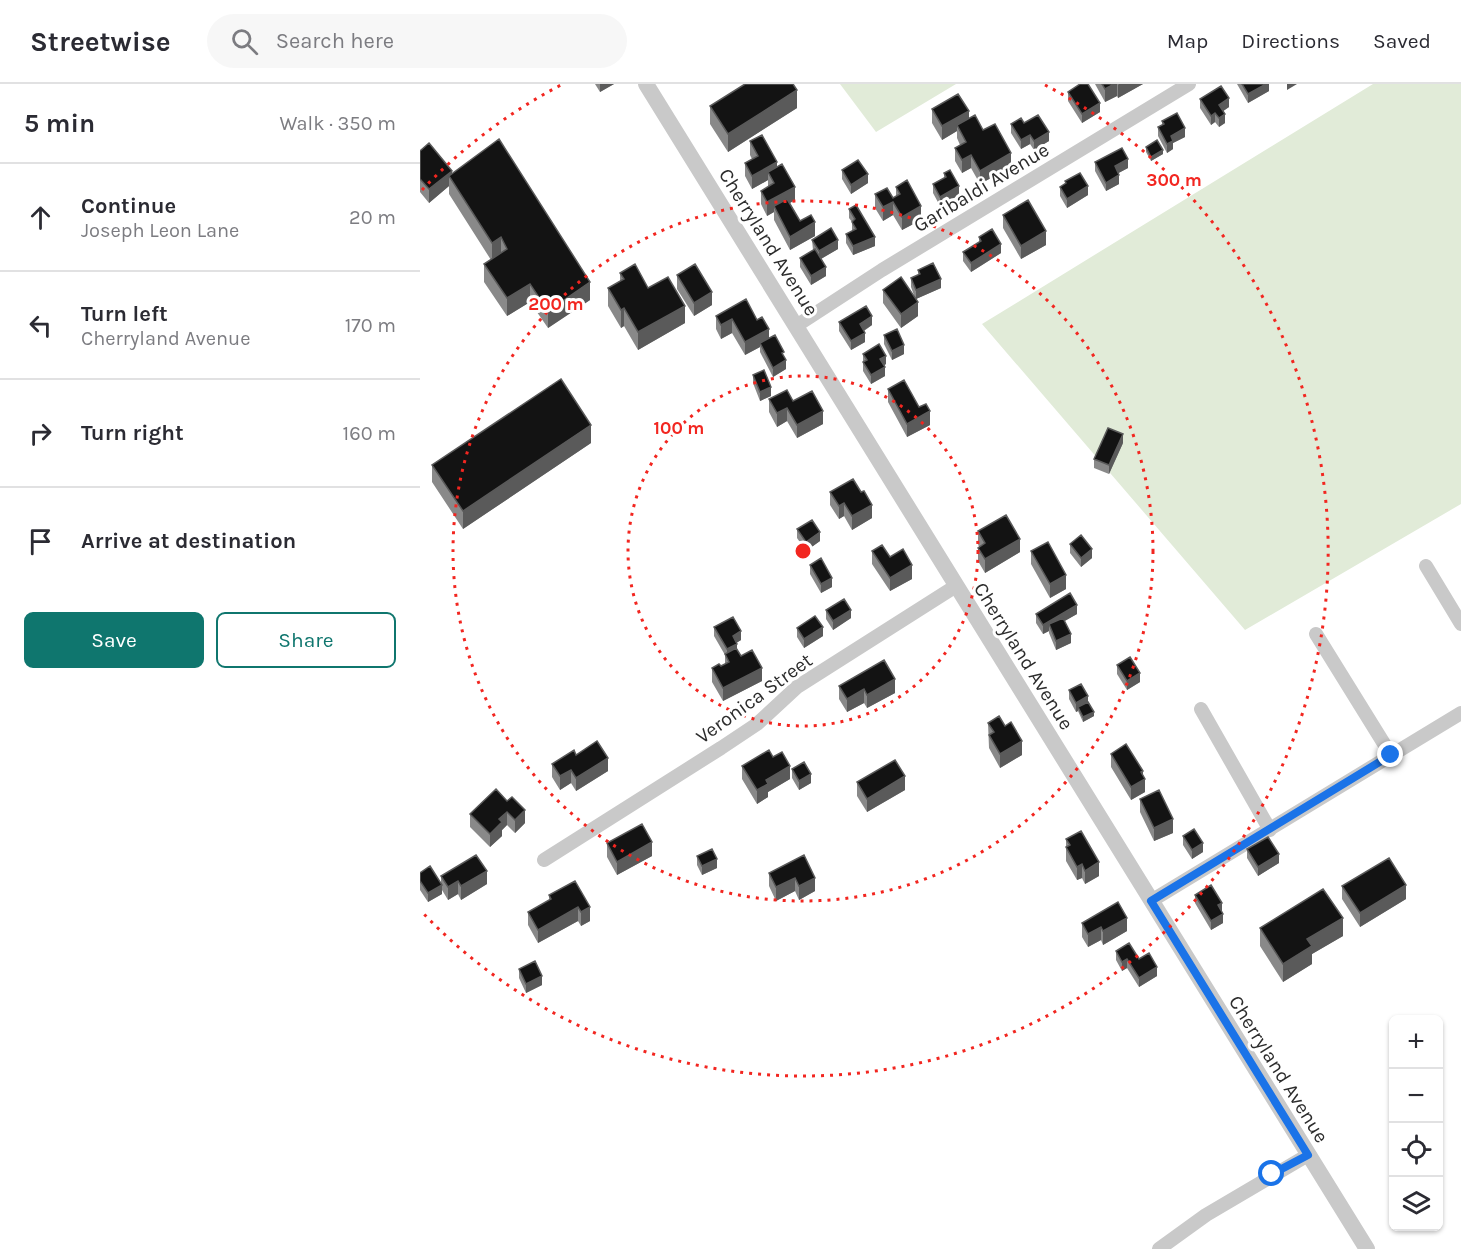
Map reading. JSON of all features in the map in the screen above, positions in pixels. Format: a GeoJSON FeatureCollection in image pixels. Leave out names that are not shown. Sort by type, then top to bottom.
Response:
{"type":"FeatureCollection","features":[{"type":"Feature","properties":{"kind":"street","name":"Cherryland Avenue"},"geometry":{"type":"LineString","coordinates":[[646,84],[1366,1249]]}},
{"type":"Feature","properties":{"kind":"street","name":"Garibaldi Avenue"},"geometry":{"type":"LineString","coordinates":[[796,326],[882,270],[1189,84]]}},
{"type":"Feature","properties":{"kind":"street"},"geometry":{"type":"LineString","coordinates":[[1426,566],[1461,624]]}},
{"type":"Feature","properties":{"kind":"street","name":"Veronica Street"},"geometry":{"type":"LineString","coordinates":[[544,860],[721,748],[757,724],[797,687],[956,586]]}},
{"type":"Feature","properties":{"kind":"street"},"geometry":{"type":"LineString","coordinates":[[1316,634],[1391,755]]}},
{"type":"Feature","properties":{"kind":"street"},"geometry":{"type":"LineString","coordinates":[[1201,709],[1270,830]]}},
{"type":"Feature","properties":{"kind":"street"},"geometry":{"type":"LineString","coordinates":[[1151,901],[1461,713]]}},
{"type":"Feature","properties":{"kind":"street"},"geometry":{"type":"LineString","coordinates":[[1159,1249],[1206,1215],[1308,1155]]}},
{"type":"Feature","properties":{"kind":"green space"},"geometry":{"type":"Polygon","coordinates":[[[840,84],[956,84],[876,132],[840,84]]]}},
{"type":"Feature","properties":{"kind":"green space"},"geometry":{"type":"Polygon","coordinates":[[[1373,84],[1461,84],[1461,504],[1245,630],[982,324],[1373,84]]]}},
{"type":"Feature","properties":{"kind":"building"},"geometry":{"type":"Polygon","coordinates":[[[745,84],[793,84],[797,90],[728,134],[710,106],[745,84]]]}},
{"type":"Feature","properties":{"kind":"building"},"geometry":{"type":"Polygon","coordinates":[[[1080,84],[1088,84],[1100,103],[1082,114],[1068,92],[1080,84]]]}},
{"type":"Feature","properties":{"kind":"building"},"geometry":{"type":"Polygon","coordinates":[[[1102,84],[1114,84],[1105,89],[1102,84]]]}},
{"type":"Feature","properties":{"kind":"building"},"geometry":{"type":"Polygon","coordinates":[[[1242,84],[1266,84],[1248,94],[1242,84]]]}},
{"type":"Feature","properties":{"kind":"building"},"geometry":{"type":"Polygon","coordinates":[[[1221,86],[1229,98],[1219,105],[1225,114],[1219,118],[1215,113],[1211,116],[1200,99],[1221,86]]]}},
{"type":"Feature","properties":{"kind":"building"},"geometry":{"type":"Polygon","coordinates":[[[958,94],[969,111],[942,126],[932,109],[958,94]]]}},
{"type":"Feature","properties":{"kind":"building"},"geometry":{"type":"Polygon","coordinates":[[[1177,113],[1185,128],[1171,136],[1173,141],[1167,144],[1158,127],[1164,124],[1162,121],[1177,113]]]}},
{"type":"Feature","properties":{"kind":"building"},"geometry":{"type":"Polygon","coordinates":[[[975,115],[983,130],[995,124],[1011,153],[980,171],[971,155],[962,160],[955,148],[966,142],[957,125],[975,115]]]}},
{"type":"Feature","properties":{"kind":"building"},"geometry":{"type":"Polygon","coordinates":[[[1038,115],[1049,132],[1034,141],[1030,135],[1021,140],[1011,124],[1021,118],[1024,123],[1038,115]]]}},
{"type":"Feature","properties":{"kind":"building"},"geometry":{"type":"Polygon","coordinates":[[[762,135],[777,162],[752,176],[745,163],[758,156],[750,141],[762,135]]]}},
{"type":"Feature","properties":{"kind":"building"},"geometry":{"type":"Polygon","coordinates":[[[499,139],[590,282],[548,311],[530,284],[507,298],[484,264],[507,249],[501,237],[492,243],[449,176],[499,139]]]}},
{"type":"Feature","properties":{"kind":"building"},"geometry":{"type":"Polygon","coordinates":[[[1157,140],[1163,150],[1151,157],[1146,147],[1157,140]]]}},
{"type":"Feature","properties":{"kind":"building"},"geometry":{"type":"Polygon","coordinates":[[[429,143],[452,171],[429,189],[420,179],[420,151],[429,143]]]}},
{"type":"Feature","properties":{"kind":"building"},"geometry":{"type":"Polygon","coordinates":[[[1122,148],[1128,159],[1115,166],[1119,175],[1106,183],[1095,162],[1122,148]]]}},
{"type":"Feature","properties":{"kind":"building"},"geometry":{"type":"Polygon","coordinates":[[[858,160],[868,174],[851,185],[842,170],[858,160]]]}},
{"type":"Feature","properties":{"kind":"building"},"geometry":{"type":"Polygon","coordinates":[[[782,164],[795,187],[767,202],[761,191],[774,183],[768,172],[782,164]]]}},
{"type":"Feature","properties":{"kind":"building"},"geometry":{"type":"Polygon","coordinates":[[[950,170],[959,186],[940,197],[933,184],[946,177],[944,173],[950,170]]]}},
{"type":"Feature","properties":{"kind":"building"},"geometry":{"type":"Polygon","coordinates":[[[1080,173],[1088,186],[1067,199],[1060,187],[1066,183],[1065,181],[1080,173]]]}},
{"type":"Feature","properties":{"kind":"building"},"geometry":{"type":"Polygon","coordinates":[[[907,180],[921,206],[902,217],[893,202],[883,207],[875,194],[887,188],[893,198],[900,194],[896,187],[907,180]]]}},
{"type":"Feature","properties":{"kind":"building"},"geometry":{"type":"Polygon","coordinates":[[[787,199],[800,221],[811,215],[815,222],[790,237],[774,206],[787,199]]]}},
{"type":"Feature","properties":{"kind":"building"},"geometry":{"type":"Polygon","coordinates":[[[1028,200],[1046,231],[1021,246],[1003,215],[1028,200]]]}},
{"type":"Feature","properties":{"kind":"building"},"geometry":{"type":"Polygon","coordinates":[[[856,205],[875,237],[853,246],[846,234],[856,229],[852,222],[855,219],[849,209],[856,205]]]}},
{"type":"Feature","properties":{"kind":"building"},"geometry":{"type":"Polygon","coordinates":[[[831,228],[838,240],[819,251],[812,240],[831,228]]]}},
{"type":"Feature","properties":{"kind":"building"},"geometry":{"type":"Polygon","coordinates":[[[992,229],[1001,244],[971,263],[963,252],[981,241],[979,237],[992,229]]]}},
{"type":"Feature","properties":{"kind":"building"},"geometry":{"type":"Polygon","coordinates":[[[815,249],[826,267],[811,276],[800,258],[815,249]]]}},
{"type":"Feature","properties":{"kind":"building"},"geometry":{"type":"Polygon","coordinates":[[[933,263],[941,279],[916,290],[911,278],[920,274],[918,270],[933,263]]]}},
{"type":"Feature","properties":{"kind":"building"},"geometry":{"type":"Polygon","coordinates":[[[635,264],[648,288],[668,277],[685,306],[638,332],[624,308],[621,310],[608,288],[624,279],[620,273],[635,264]]]}},
{"type":"Feature","properties":{"kind":"building"},"geometry":{"type":"Polygon","coordinates":[[[695,264],[712,292],[694,303],[677,275],[695,264]]]}},
{"type":"Feature","properties":{"kind":"building"},"geometry":{"type":"Polygon","coordinates":[[[901,277],[918,302],[901,314],[883,290],[901,277]]]}},
{"type":"Feature","properties":{"kind":"building"},"geometry":{"type":"Polygon","coordinates":[[[746,299],[757,320],[762,317],[769,329],[745,342],[732,319],[721,325],[716,316],[746,299]]]}},
{"type":"Feature","properties":{"kind":"building"},"geometry":{"type":"Polygon","coordinates":[[[866,306],[872,316],[860,324],[865,333],[851,341],[839,322],[866,306]]]}},
{"type":"Feature","properties":{"kind":"building"},"geometry":{"type":"Polygon","coordinates":[[[897,329],[904,345],[892,351],[884,335],[897,329]]]}},
{"type":"Feature","properties":{"kind":"building"},"geometry":{"type":"Polygon","coordinates":[[[775,335],[786,360],[773,368],[760,343],[775,335]]]}},
{"type":"Feature","properties":{"kind":"building"},"geometry":{"type":"Polygon","coordinates":[[[879,344],[886,356],[880,359],[885,367],[871,375],[863,362],[867,360],[863,354],[879,344]]]}},
{"type":"Feature","properties":{"kind":"building"},"geometry":{"type":"Polygon","coordinates":[[[764,370],[771,387],[760,392],[753,375],[764,370]]]}},
{"type":"Feature","properties":{"kind":"building"},"geometry":{"type":"Polygon","coordinates":[[[561,379],[591,425],[463,511],[432,465],[561,379]]]}},
{"type":"Feature","properties":{"kind":"building"},"geometry":{"type":"Polygon","coordinates":[[[904,380],[919,407],[926,404],[930,411],[907,424],[888,389],[904,380]]]}},
{"type":"Feature","properties":{"kind":"building"},"geometry":{"type":"Polygon","coordinates":[[[787,390],[793,401],[812,391],[823,411],[797,425],[787,408],[777,413],[769,399],[787,390]]]}},
{"type":"Feature","properties":{"kind":"building"},"geometry":{"type":"Polygon","coordinates":[[[1108,428],[1123,434],[1109,465],[1094,459],[1108,428]]]}},
{"type":"Feature","properties":{"kind":"building"},"geometry":{"type":"Polygon","coordinates":[[[853,479],[861,492],[864,491],[872,505],[852,516],[844,503],[839,506],[830,492],[853,479]]]}},
{"type":"Feature","properties":{"kind":"building"},"geometry":{"type":"Polygon","coordinates":[[[1006,515],[1020,539],[985,559],[978,548],[985,543],[978,531],[1006,515]]]}},
{"type":"Feature","properties":{"kind":"building"},"geometry":{"type":"Polygon","coordinates":[[[812,520],[820,532],[806,542],[797,529],[812,520]]]}},
{"type":"Feature","properties":{"kind":"building"},"geometry":{"type":"Polygon","coordinates":[[[1081,535],[1092,549],[1081,558],[1070,544],[1081,535]]]}},
{"type":"Feature","properties":{"kind":"building"},"geometry":{"type":"Polygon","coordinates":[[[1048,542],[1066,575],[1050,584],[1031,551],[1048,542]]]}},
{"type":"Feature","properties":{"kind":"building"},"geometry":{"type":"Polygon","coordinates":[[[882,545],[890,557],[903,549],[912,565],[890,578],[872,551],[882,545]]]}},
{"type":"Feature","properties":{"kind":"building"},"geometry":{"type":"Polygon","coordinates":[[[821,558],[832,578],[821,584],[810,565],[821,558]]]}},
{"type":"Feature","properties":{"kind":"building"},"geometry":{"type":"Polygon","coordinates":[[[1070,593],[1077,605],[1043,625],[1036,614],[1070,593]]]}},
{"type":"Feature","properties":{"kind":"building"},"geometry":{"type":"Polygon","coordinates":[[[844,599],[851,610],[833,621],[826,610],[844,599]]]}},
{"type":"Feature","properties":{"kind":"building"},"geometry":{"type":"Polygon","coordinates":[[[815,616],[823,627],[804,639],[797,628],[815,616]]]}},
{"type":"Feature","properties":{"kind":"building"},"geometry":{"type":"Polygon","coordinates":[[[733,617],[741,631],[733,636],[737,644],[727,649],[714,627],[733,617]]]}},
{"type":"Feature","properties":{"kind":"building"},"geometry":{"type":"Polygon","coordinates":[[[1063,618],[1071,634],[1056,641],[1049,624],[1063,618]]]}},
{"type":"Feature","properties":{"kind":"building"},"geometry":{"type":"Polygon","coordinates":[[[736,648],[741,656],[752,650],[762,668],[723,688],[712,668],[729,662],[725,654],[736,648]]]}},
{"type":"Feature","properties":{"kind":"building"},"geometry":{"type":"Polygon","coordinates":[[[1130,657],[1140,673],[1127,681],[1117,665],[1130,657]]]}},
{"type":"Feature","properties":{"kind":"building"},"geometry":{"type":"Polygon","coordinates":[[[884,660],[895,679],[867,695],[864,689],[847,699],[839,686],[884,660]]]}},
{"type":"Feature","properties":{"kind":"building"},"geometry":{"type":"Polygon","coordinates":[[[1081,684],[1088,696],[1076,703],[1069,690],[1081,684]]]}},
{"type":"Feature","properties":{"kind":"building"},"geometry":{"type":"Polygon","coordinates":[[[1088,702],[1094,712],[1083,717],[1078,707],[1088,702]]]}},
{"type":"Feature","properties":{"kind":"building"},"geometry":{"type":"Polygon","coordinates":[[[999,716],[1005,726],[1011,722],[1022,741],[1000,754],[989,735],[994,732],[988,723],[999,716]]]}},
{"type":"Feature","properties":{"kind":"building"},"geometry":{"type":"Polygon","coordinates":[[[597,741],[608,758],[576,778],[571,770],[560,776],[552,764],[574,750],[576,755],[597,741]]]}},
{"type":"Feature","properties":{"kind":"building"},"geometry":{"type":"Polygon","coordinates":[[[1126,744],[1143,771],[1141,772],[1145,779],[1131,787],[1111,754],[1126,744]]]}},
{"type":"Feature","properties":{"kind":"building"},"geometry":{"type":"Polygon","coordinates":[[[769,750],[773,757],[782,752],[790,766],[766,780],[768,784],[757,790],[742,766],[769,750]]]}},
{"type":"Feature","properties":{"kind":"building"},"geometry":{"type":"Polygon","coordinates":[[[895,760],[905,776],[867,799],[857,782],[895,760]]]}},
{"type":"Feature","properties":{"kind":"building"},"geometry":{"type":"Polygon","coordinates":[[[804,762],[811,774],[799,781],[792,769],[804,762]]]}},
{"type":"Feature","properties":{"kind":"building"},"geometry":{"type":"Polygon","coordinates":[[[496,789],[507,801],[512,797],[525,810],[515,820],[507,812],[499,819],[502,822],[490,834],[470,814],[496,789]]]}},
{"type":"Feature","properties":{"kind":"building"},"geometry":{"type":"Polygon","coordinates":[[[1159,790],[1173,819],[1154,828],[1140,799],[1159,790]]]}},
{"type":"Feature","properties":{"kind":"building"},"geometry":{"type":"Polygon","coordinates":[[[642,824],[652,842],[617,862],[607,843],[642,824]]]}},
{"type":"Feature","properties":{"kind":"building"},"geometry":{"type":"Polygon","coordinates":[[[1194,829],[1203,843],[1192,850],[1183,836],[1194,829]]]}},
{"type":"Feature","properties":{"kind":"building"},"geometry":{"type":"Polygon","coordinates":[[[1081,831],[1099,862],[1085,871],[1082,864],[1077,867],[1066,847],[1070,845],[1066,839],[1081,831]]]}},
{"type":"Feature","properties":{"kind":"building"},"geometry":{"type":"Polygon","coordinates":[[[1268,837],[1279,854],[1258,867],[1247,849],[1268,837]]]}},
{"type":"Feature","properties":{"kind":"building"},"geometry":{"type":"Polygon","coordinates":[[[712,849],[717,859],[702,866],[697,856],[712,849]]]}},
{"type":"Feature","properties":{"kind":"building"},"geometry":{"type":"Polygon","coordinates":[[[476,855],[487,871],[461,886],[458,881],[448,887],[441,876],[476,855]]]}},
{"type":"Feature","properties":{"kind":"building"},"geometry":{"type":"Polygon","coordinates":[[[804,855],[815,878],[799,886],[795,878],[776,887],[769,873],[804,855]]]}},
{"type":"Feature","properties":{"kind":"building"},"geometry":{"type":"Polygon","coordinates":[[[1389,858],[1406,885],[1360,913],[1342,886],[1389,858]]]}},
{"type":"Feature","properties":{"kind":"building"},"geometry":{"type":"Polygon","coordinates":[[[430,866],[442,885],[428,893],[420,881],[420,873],[430,866]]]}},
{"type":"Feature","properties":{"kind":"building"},"geometry":{"type":"Polygon","coordinates":[[[575,881],[590,907],[581,912],[578,907],[538,930],[528,912],[551,899],[549,895],[575,881]]]}},
{"type":"Feature","properties":{"kind":"building"},"geometry":{"type":"Polygon","coordinates":[[[1211,885],[1222,903],[1218,905],[1223,914],[1211,921],[1195,895],[1211,885]]]}},
{"type":"Feature","properties":{"kind":"building"},"geometry":{"type":"Polygon","coordinates":[[[1323,889],[1343,918],[1307,939],[1312,946],[1283,964],[1260,928],[1323,889]]]}},
{"type":"Feature","properties":{"kind":"building"},"geometry":{"type":"Polygon","coordinates":[[[1118,902],[1127,918],[1103,931],[1101,927],[1088,934],[1082,923],[1118,902]]]}},
{"type":"Feature","properties":{"kind":"building"},"geometry":{"type":"Polygon","coordinates":[[[1129,943],[1139,959],[1149,953],[1157,967],[1139,978],[1127,959],[1122,962],[1116,951],[1129,943]]]}},
{"type":"Feature","properties":{"kind":"building"},"geometry":{"type":"Polygon","coordinates":[[[535,961],[542,976],[526,984],[519,969],[535,961]]]}},
{"type":"Feature","properties":{"kind":"route"},"geometry":{"type":"LineString","coordinates":[[1272,1174],[1308,1155],[1151,901],[1391,755]]}}]}
